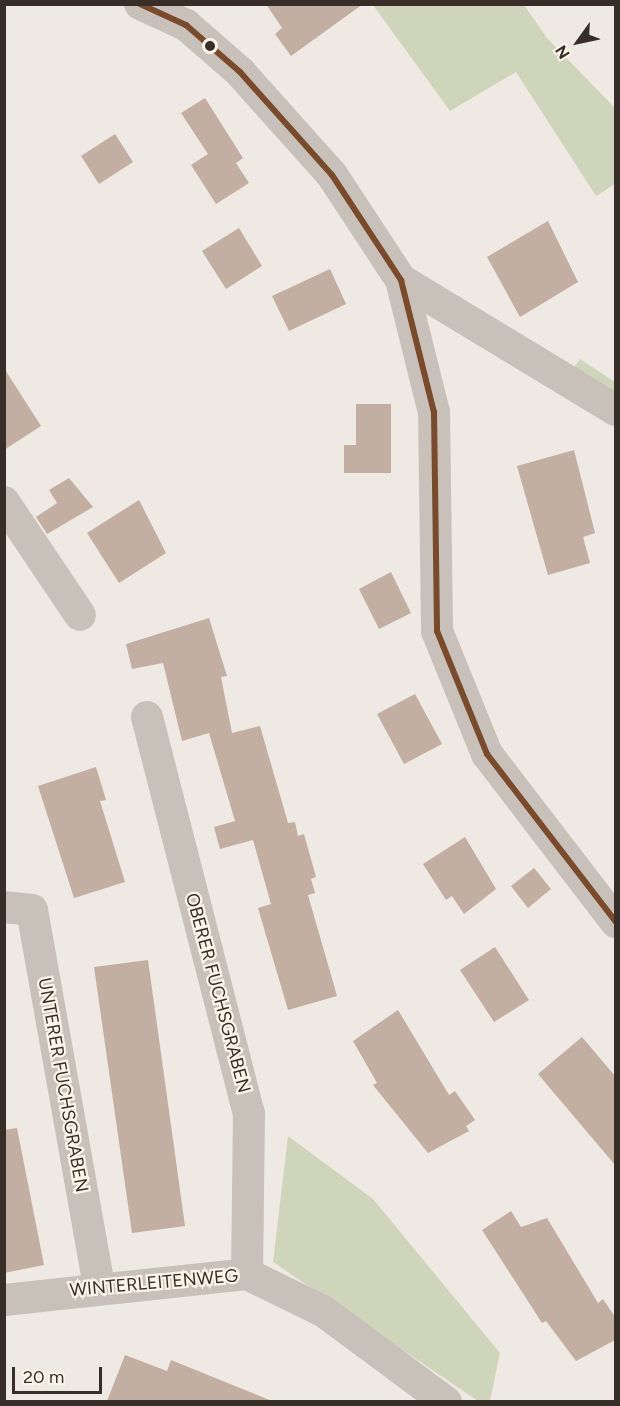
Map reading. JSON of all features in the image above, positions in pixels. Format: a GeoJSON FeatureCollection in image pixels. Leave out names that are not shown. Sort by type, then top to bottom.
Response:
{"type":"FeatureCollection","features":[{"type":"Feature","properties":{"kind":"street"},"geometry":{"type":"LineString","coordinates":[[157,7],[240,72],[324,167],[401,280],[434,412],[437,631],[486,754],[615,922]]}},
{"type":"Feature","properties":{"kind":"street"},"geometry":{"type":"LineString","coordinates":[[401,280],[615,410]]}},
{"type":"Feature","properties":{"kind":"street"},"geometry":{"type":"LineString","coordinates":[[4,502],[80,615]]}},
{"type":"Feature","properties":{"kind":"street","name":"OBERER FUCHSGRABEN"},"geometry":{"type":"LineString","coordinates":[[147,717],[249,1113],[247,1274]]}},
{"type":"Feature","properties":{"kind":"street","name":"UNTERER FUCHSGRABEN"},"geometry":{"type":"LineString","coordinates":[[4,907],[32,910],[99,1286]]}},
{"type":"Feature","properties":{"kind":"street","name":"WINTERLEITENWEG"},"geometry":{"type":"LineString","coordinates":[[4,1300],[99,1286],[247,1274],[323,1311],[446,1401]]}},
{"type":"Feature","properties":{"kind":"green space"},"geometry":{"type":"Polygon","coordinates":[[[373,5],[524,5],[547,38],[615,108],[615,184],[596,196],[516,72],[450,111],[373,5]]]}},
{"type":"Feature","properties":{"kind":"green space"},"geometry":{"type":"Polygon","coordinates":[[[580,359],[615,382],[615,398],[572,370],[580,359]]]}},
{"type":"Feature","properties":{"kind":"green space"},"geometry":{"type":"Polygon","coordinates":[[[288,1136],[373,1199],[500,1353],[490,1401],[478,1401],[273,1262],[288,1136]]]}},
{"type":"Feature","properties":{"kind":"building"},"geometry":{"type":"Polygon","coordinates":[[[266,4],[363,4],[291,56],[275,34],[282,28],[266,4]]]}},
{"type":"Feature","properties":{"kind":"building"},"geometry":{"type":"Polygon","coordinates":[[[205,98],[243,158],[236,163],[249,183],[216,204],[191,165],[208,154],[181,113],[205,98]]]}},
{"type":"Feature","properties":{"kind":"building"},"geometry":{"type":"Polygon","coordinates":[[[115,134],[133,162],[99,184],[81,156],[115,134]]]}},
{"type":"Feature","properties":{"kind":"building"},"geometry":{"type":"Polygon","coordinates":[[[548,221],[578,282],[520,317],[487,257],[548,221]]]}},
{"type":"Feature","properties":{"kind":"building"},"geometry":{"type":"Polygon","coordinates":[[[239,228],[262,266],[226,289],[202,251],[239,228]]]}},
{"type":"Feature","properties":{"kind":"building"},"geometry":{"type":"Polygon","coordinates":[[[330,269],[346,304],[289,331],[272,296],[330,269]]]}},
{"type":"Feature","properties":{"kind":"building"},"geometry":{"type":"Polygon","coordinates":[[[4,368],[41,426],[4,450],[4,368]]]}},
{"type":"Feature","properties":{"kind":"building"},"geometry":{"type":"Polygon","coordinates":[[[356,404],[391,404],[391,473],[344,473],[344,445],[356,445],[356,404]]]}},
{"type":"Feature","properties":{"kind":"building"},"geometry":{"type":"Polygon","coordinates":[[[574,450],[595,533],[583,537],[590,563],[548,575],[517,466],[574,450]]]}},
{"type":"Feature","properties":{"kind":"building"},"geometry":{"type":"Polygon","coordinates":[[[69,478],[93,507],[47,534],[36,517],[57,503],[49,490],[69,478]]]}},
{"type":"Feature","properties":{"kind":"building"},"geometry":{"type":"Polygon","coordinates":[[[139,500],[166,553],[119,583],[87,533],[139,500]]]}},
{"type":"Feature","properties":{"kind":"building"},"geometry":{"type":"Polygon","coordinates":[[[391,572],[411,613],[379,629],[359,589],[391,572]]]}},
{"type":"Feature","properties":{"kind":"building"},"geometry":{"type":"Polygon","coordinates":[[[209,618],[227,676],[221,677],[232,733],[260,726],[288,823],[295,822],[298,836],[304,834],[316,877],[311,879],[315,893],[308,895],[337,996],[288,1010],[258,908],[271,904],[253,840],[220,849],[214,827],[235,821],[209,733],[182,741],[163,663],[132,669],[126,644],[209,618]]]}},
{"type":"Feature","properties":{"kind":"building"},"geometry":{"type":"Polygon","coordinates":[[[415,694],[442,744],[404,764],[377,714],[415,694]]]}},
{"type":"Feature","properties":{"kind":"building"},"geometry":{"type":"Polygon","coordinates":[[[96,767],[106,800],[100,801],[125,882],[74,898],[38,786],[96,767]]]}},
{"type":"Feature","properties":{"kind":"building"},"geometry":{"type":"Polygon","coordinates":[[[465,837],[496,889],[464,914],[452,896],[446,900],[423,864],[465,837]]]}},
{"type":"Feature","properties":{"kind":"building"},"geometry":{"type":"Polygon","coordinates":[[[534,868],[551,889],[528,908],[511,886],[534,868]]]}},
{"type":"Feature","properties":{"kind":"building"},"geometry":{"type":"Polygon","coordinates":[[[495,947],[529,1000],[494,1022],[460,970],[495,947]]]}},
{"type":"Feature","properties":{"kind":"building"},"geometry":{"type":"Polygon","coordinates":[[[148,960],[185,1226],[132,1233],[94,967],[148,960]]]}},
{"type":"Feature","properties":{"kind":"building"},"geometry":{"type":"Polygon","coordinates":[[[398,1010],[449,1095],[455,1091],[475,1120],[466,1126],[469,1131],[428,1153],[373,1085],[377,1083],[353,1041],[398,1010]]]}},
{"type":"Feature","properties":{"kind":"building"},"geometry":{"type":"Polygon","coordinates":[[[582,1037],[615,1076],[615,1165],[538,1074],[582,1037]]]}},
{"type":"Feature","properties":{"kind":"building"},"geometry":{"type":"Polygon","coordinates":[[[17,1128],[44,1265],[4,1273],[4,1130],[17,1128]]]}},
{"type":"Feature","properties":{"kind":"building"},"geometry":{"type":"Polygon","coordinates":[[[511,1211],[521,1227],[547,1218],[598,1303],[603,1299],[615,1317],[615,1340],[576,1361],[546,1321],[542,1323],[482,1230],[511,1211]]]}},
{"type":"Feature","properties":{"kind":"building"},"geometry":{"type":"Polygon","coordinates":[[[125,1355],[167,1371],[171,1360],[272,1401],[107,1401],[125,1355]]]}},
{"type":"Feature","properties":{"kind":"transit line"},"geometry":{"type":"LineString","coordinates":[[140,4],[186,25],[240,72],[332,175],[401,280],[434,412],[437,631],[487,754],[616,922]]}}]}
